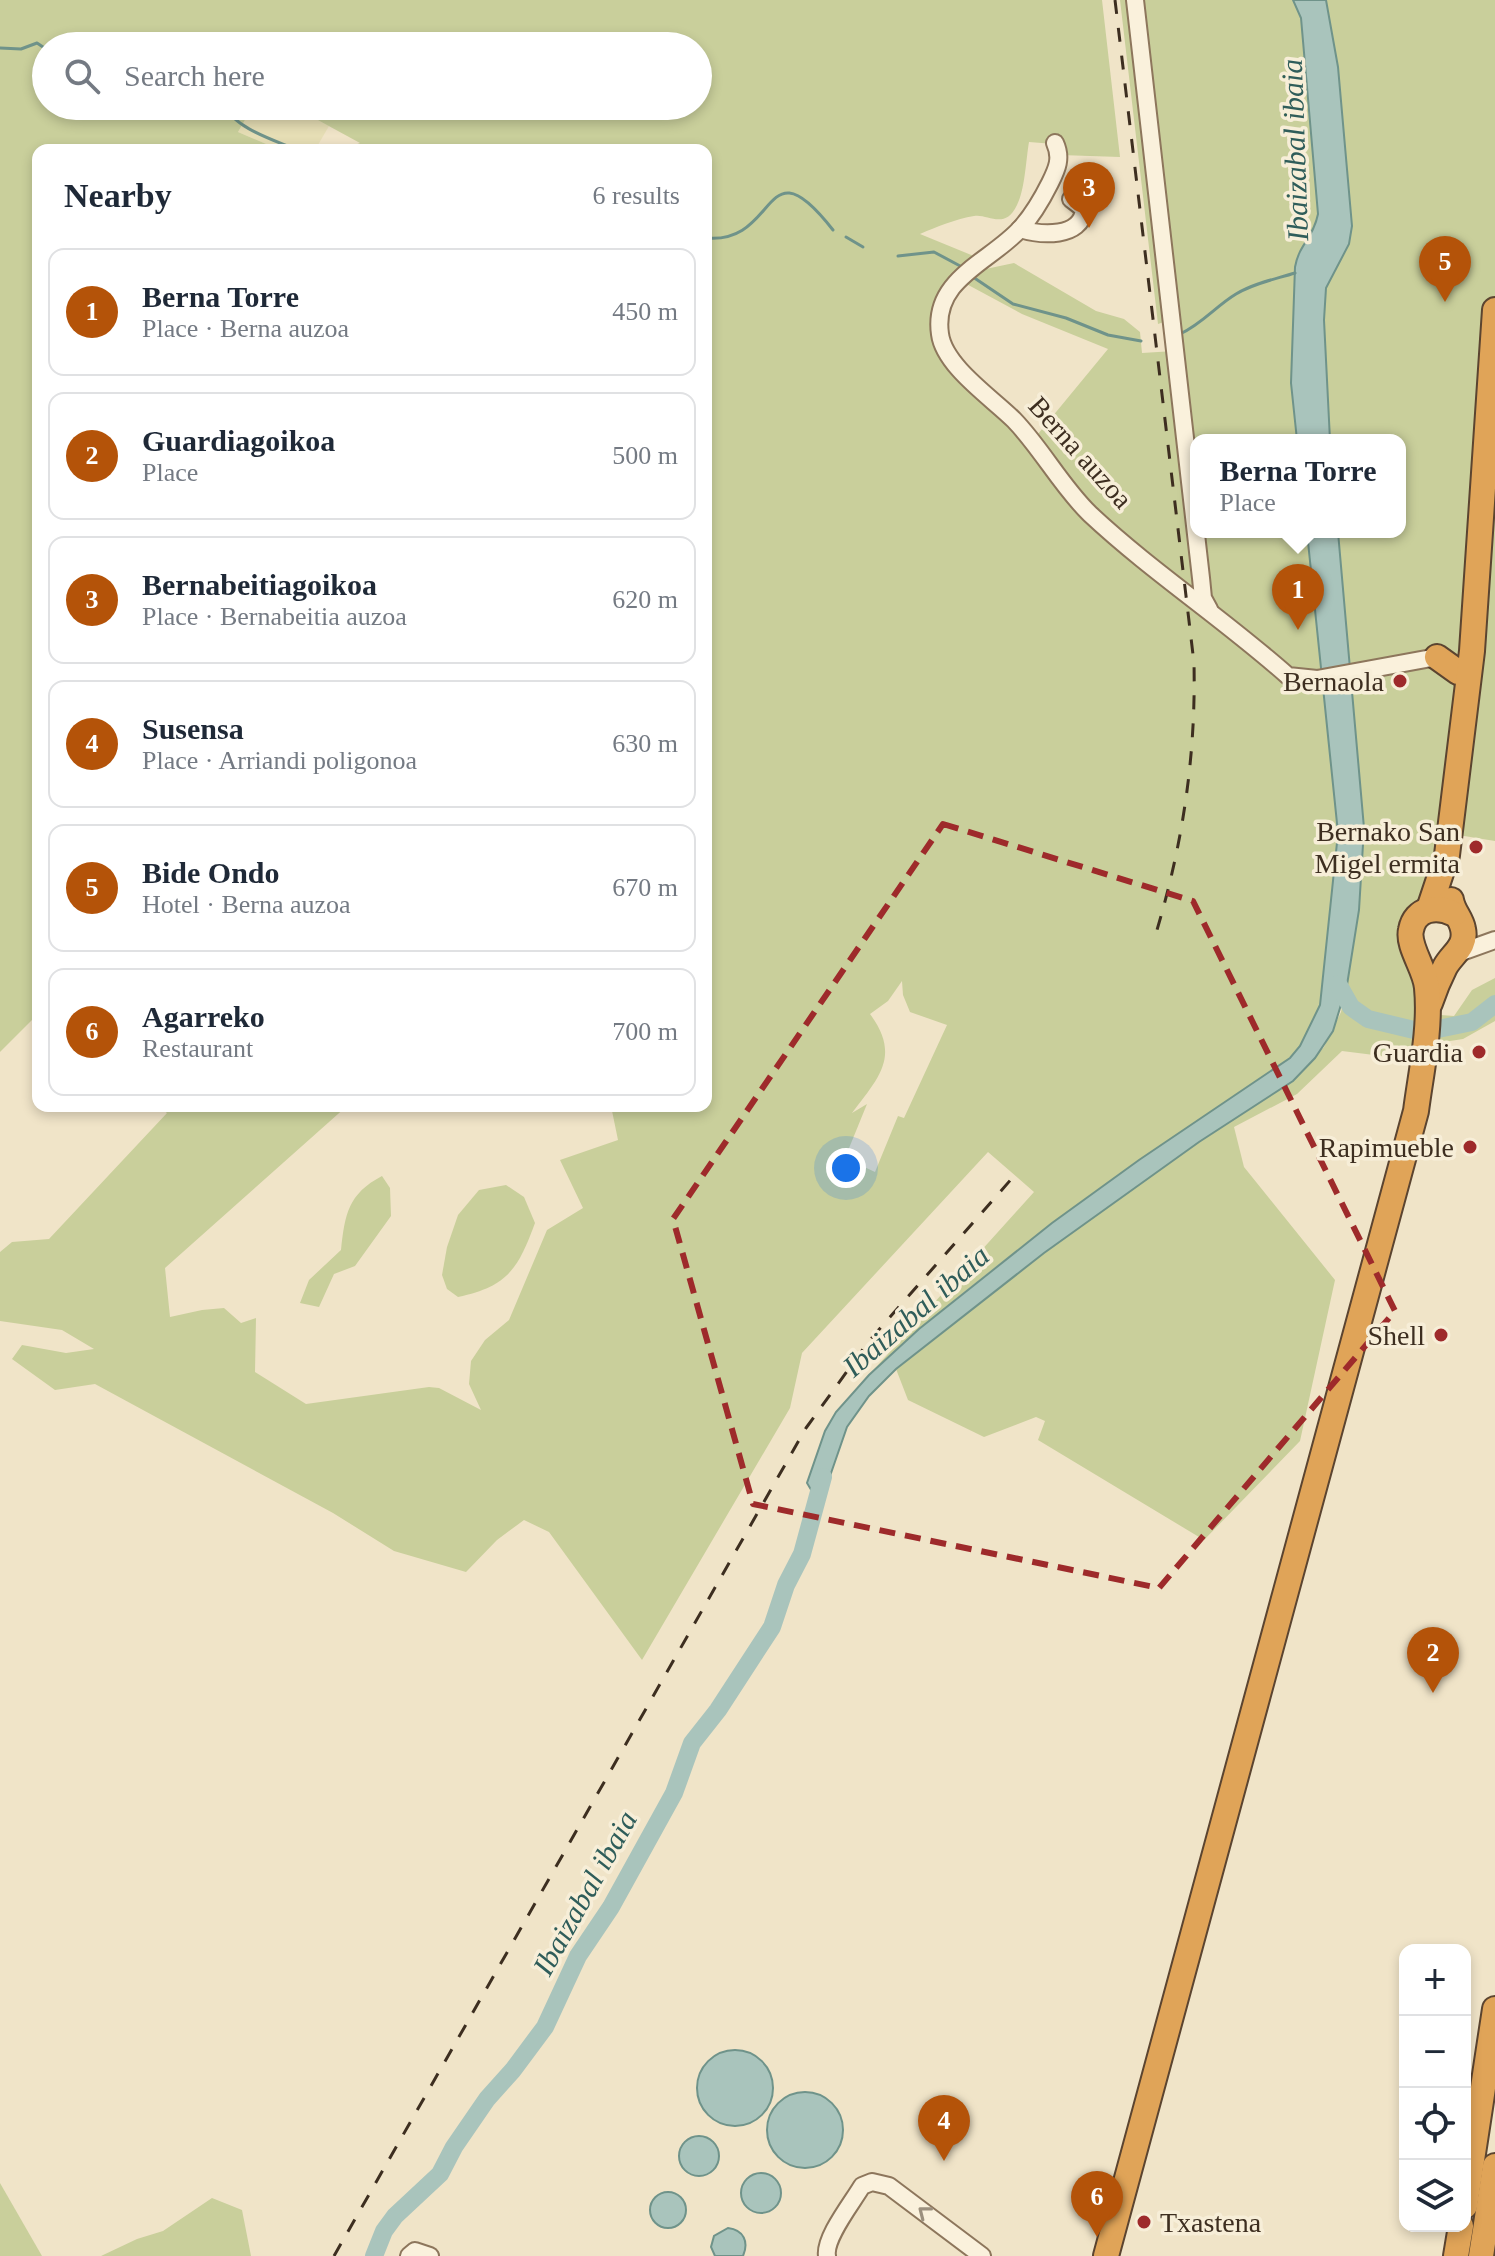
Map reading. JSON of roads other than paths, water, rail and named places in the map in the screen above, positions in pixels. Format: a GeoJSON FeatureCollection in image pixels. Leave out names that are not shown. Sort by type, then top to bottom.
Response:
{"type":"FeatureCollection","features":[{"type":"Feature","properties":{"kind":"highway"},"geometry":{"type":"LineString","coordinates":[[1428,1009],[1453,957],[1462,947],[1459,922],[1448,885],[1447,855],[1477,611],[1495,310]]}},
{"type":"Feature","properties":{"kind":"highway"},"geometry":{"type":"LineString","coordinates":[[1464,722],[1452,660],[1477,611]]}},
{"type":"Feature","properties":{"kind":"highway"},"geometry":{"type":"LineString","coordinates":[[1429,909],[1447,855]]}},
{"type":"Feature","properties":{"kind":"highway"},"geometry":{"type":"LineString","coordinates":[[1106,2256],[1416,1111],[1428,1009],[1426,981],[1412,946],[1411,928],[1420,914],[1429,909],[1446,910],[1459,922]]}},
{"type":"Feature","properties":{"kind":"highway"},"geometry":{"type":"LineString","coordinates":[[1417,953],[1433,962],[1453,957]]}},
{"type":"Feature","properties":{"kind":"highway"},"geometry":{"type":"LineString","coordinates":[[1471,2167],[1495,2009]]}},
{"type":"Feature","properties":{"kind":"highway"},"geometry":{"type":"LineString","coordinates":[[1481,2256],[1495,2166]]}},
{"type":"Feature","properties":{"kind":"highway"},"geometry":{"type":"LineString","coordinates":[[1456,2256],[1460,2232]]}},
{"type":"Feature","properties":{"kind":"street"},"geometry":{"type":"LineString","coordinates":[[1135,0],[1190,482]]}},
{"type":"Feature","properties":{"kind":"street"},"geometry":{"type":"LineString","coordinates":[[1055,143],[1059,154],[1056,172],[1020,229],[1051,234],[1079,224],[1084,209],[1071,199]]}},
{"type":"Feature","properties":{"kind":"street","name":"Berna auzoa"},"geometry":{"type":"LineString","coordinates":[[1020,229],[981,259],[950,289],[939,318],[940,336],[946,351],[967,376],[1033,440],[1090,514],[1288,676],[1317,679],[1412,660],[1452,660]]}},
{"type":"Feature","properties":{"kind":"street"},"geometry":{"type":"LineString","coordinates":[[1196,538],[1203,596],[1212,613]]}},
{"type":"Feature","properties":{"kind":"street"},"geometry":{"type":"LineString","coordinates":[[1459,922],[1479,934],[1495,937]]}},
{"type":"Feature","properties":{"kind":"street"},"geometry":{"type":"LineString","coordinates":[[1453,957],[1495,937]]}},
{"type":"Feature","properties":{"kind":"street"},"geometry":{"type":"LineString","coordinates":[[827,2256],[826,2249],[834,2231],[862,2186],[880,2182],[982,2256]]}},
{"type":"Feature","properties":{"kind":"street"},"geometry":{"type":"LineString","coordinates":[[409,2256],[415,2251],[430,2256]]}},
{"type":"Feature","properties":{"kind":"water"},"geometry":{"type":"Polygon","coordinates":[[[1293,0],[1326,0],[1338,67],[1352,226],[1349,244],[1326,288],[1324,320],[1330,434],[1296,434],[1291,383],[1295,267],[1318,214],[1301,18],[1293,0]]]}},
{"type":"Feature","properties":{"kind":"water"},"geometry":{"type":"Polygon","coordinates":[[[1308,538],[1339,538],[1364,828],[1359,910],[1347,985],[1333,1031],[1315,1058],[1293,1081],[1199,1142],[1044,1253],[896,1369],[869,1396],[847,1427],[820,1505],[807,1483],[825,1431],[836,1412],[869,1375],[919,1329],[1052,1223],[1290,1058],[1300,1046],[1320,1005],[1338,833],[1308,538]]]}},
{"type":"Feature","properties":{"kind":"water"},"geometry":{"type":"Polygon","coordinates":[[[735,2050],[750,2053],[762,2061],[770,2073],[773,2088],[770,2103],[762,2115],[750,2123],[735,2126],[720,2123],[708,2115],[700,2103],[697,2088],[700,2073],[708,2061],[720,2053],[735,2050]]]}},
{"type":"Feature","properties":{"kind":"water"},"geometry":{"type":"Polygon","coordinates":[[[805,2092],[820,2095],[832,2103],[840,2115],[843,2130],[840,2145],[832,2157],[820,2165],[805,2168],[790,2165],[778,2157],[770,2145],[767,2130],[770,2115],[778,2103],[790,2095],[805,2092]]]}},
{"type":"Feature","properties":{"kind":"water"},"geometry":{"type":"Polygon","coordinates":[[[699,2136],[713,2142],[719,2156],[713,2170],[699,2176],[685,2170],[679,2156],[685,2142],[699,2136]]]}},
{"type":"Feature","properties":{"kind":"water"},"geometry":{"type":"Polygon","coordinates":[[[761,2173],[775,2179],[781,2193],[775,2207],[761,2213],[747,2207],[741,2193],[747,2179],[761,2173]]]}},
{"type":"Feature","properties":{"kind":"water"},"geometry":{"type":"Polygon","coordinates":[[[668,2192],[681,2197],[686,2210],[681,2223],[668,2228],[655,2223],[650,2210],[655,2197],[668,2192]]]}},
{"type":"Feature","properties":{"kind":"water"},"geometry":{"type":"Polygon","coordinates":[[[728,2228],[738,2231],[744,2238],[743,2256],[715,2256],[711,2247],[714,2236],[728,2228]]]}},
{"type":"Feature","properties":{"kind":"waterway"},"geometry":{"type":"LineString","coordinates":[[0,48],[21,49],[32,45]]}},
{"type":"Feature","properties":{"kind":"waterway"},"geometry":{"type":"LineString","coordinates":[[236,120],[282,144]]}},
{"type":"Feature","properties":{"kind":"waterway"},"geometry":{"type":"LineString","coordinates":[[712,238],[730,236],[747,227],[781,194],[794,194],[810,205],[833,230]]}},
{"type":"Feature","properties":{"kind":"waterway"},"geometry":{"type":"LineString","coordinates":[[846,237],[863,247]]}},
{"type":"Feature","properties":{"kind":"waterway"},"geometry":{"type":"LineString","coordinates":[[898,256],[934,252],[962,267]]}},
{"type":"Feature","properties":{"kind":"waterway"},"geometry":{"type":"LineString","coordinates":[[1180,334],[1243,290],[1295,273]]}},
{"type":"Feature","properties":{"kind":"waterway"},"geometry":{"type":"LineString","coordinates":[[970,275],[1013,304],[1066,318],[1108,335],[1141,341]]}},
{"type":"Feature","properties":{"kind":"waterway"},"geometry":{"type":"LineString","coordinates":[[1338,984],[1351,1007],[1368,1019],[1414,1030]]}},
{"type":"Feature","properties":{"kind":"waterway"},"geometry":{"type":"LineString","coordinates":[[1438,1029],[1472,1022],[1495,1004]]}},
{"type":"Feature","properties":{"kind":"waterway","name":"Ibaizabal ibaia"},"geometry":{"type":"LineString","coordinates":[[374,2256],[384,2231],[395,2216],[440,2174],[454,2147],[487,2099],[545,2027],[578,1956],[611,1907],[674,1793],[692,1743],[718,1710],[772,1627],[786,1585],[802,1554],[823,1477]]}},
{"type":"Feature","properties":{"kind":"railway"},"geometry":{"type":"LineString","coordinates":[[1115,0],[1194,663],[1193,731],[1186,798],[1174,864],[1157,930]]}},
{"type":"Feature","properties":{"kind":"railway"},"geometry":{"type":"LineString","coordinates":[[334,2256],[806,1428],[869,1341],[1014,1176]]}},
{"type":"Feature","properties":{"kind":"place","name":"Bernabeitiagoikoa"},"geometry":{"type":"Point","coordinates":[1089,228]}},
{"type":"Feature","properties":{"kind":"place","name":"Bide Ondo"},"geometry":{"type":"Point","coordinates":[1445,302]}},
{"type":"Feature","properties":{"kind":"place","name":"Berna Torre"},"geometry":{"type":"Point","coordinates":[1298,630]}},
{"type":"Feature","properties":{"kind":"place","name":"Bernaola"},"geometry":{"type":"Point","coordinates":[1400,681]}},
{"type":"Feature","properties":{"kind":"place","name":"Bernako San Migel ermita"},"geometry":{"type":"Point","coordinates":[1476,847]}},
{"type":"Feature","properties":{"kind":"place","name":"Guardia"},"geometry":{"type":"Point","coordinates":[1479,1052]}},
{"type":"Feature","properties":{"kind":"place","name":"Rapimueble"},"geometry":{"type":"Point","coordinates":[1470,1147]}},
{"type":"Feature","properties":{"kind":"place","name":"Shell"},"geometry":{"type":"Point","coordinates":[1441,1335]}},
{"type":"Feature","properties":{"kind":"place","name":"Guardiagoikoa"},"geometry":{"type":"Point","coordinates":[1433,1693]}},
{"type":"Feature","properties":{"kind":"place","name":"Susensa"},"geometry":{"type":"Point","coordinates":[944,2161]}},
{"type":"Feature","properties":{"kind":"place","name":"Txastena"},"geometry":{"type":"Point","coordinates":[1144,2222]}},
{"type":"Feature","properties":{"kind":"place","name":"Agarreko"},"geometry":{"type":"Point","coordinates":[1097,2237]}}]}
